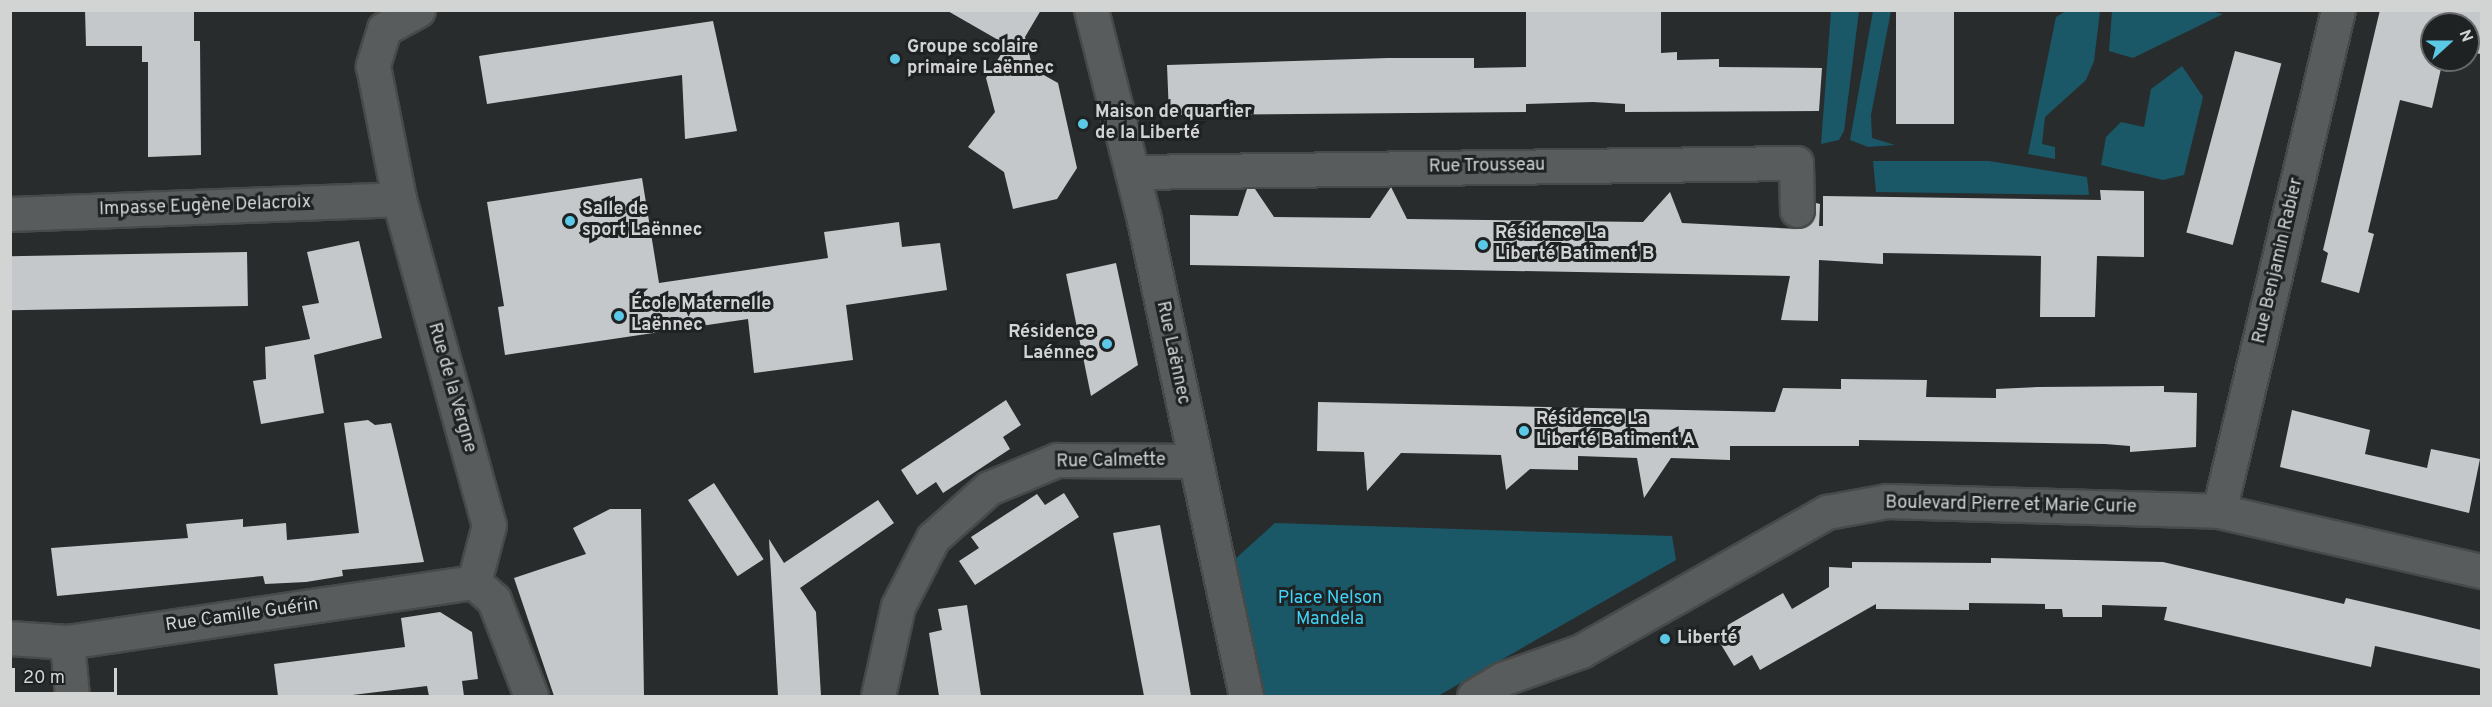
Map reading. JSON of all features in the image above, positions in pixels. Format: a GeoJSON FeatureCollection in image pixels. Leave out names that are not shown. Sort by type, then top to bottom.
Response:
{"type":"FeatureCollection","features":[{"type":"Feature","properties":{"kind":"street","name":"Rue de la Vergne"},"geometry":{"type":"LineString","coordinates":[[418,10],[384,30],[373,66],[399,199],[489,525],[474,582]]}},
{"type":"Feature","properties":{"kind":"street","name":"Rue Laënnec"},"geometry":{"type":"LineString","coordinates":[[1091,10],[1132,172],[1246,696]]}},
{"type":"Feature","properties":{"kind":"street","name":"Rue Benjamin Rabier"},"geometry":{"type":"LineString","coordinates":[[2219,511],[2338,10]]}},
{"type":"Feature","properties":{"kind":"street","name":"Rue Trousseau"},"geometry":{"type":"LineString","coordinates":[[1132,172],[1796,163],[1797,210]]}},
{"type":"Feature","properties":{"kind":"street","name":"Impasse Eugène Delacroix"},"geometry":{"type":"LineString","coordinates":[[10,214],[399,199]]}},
{"type":"Feature","properties":{"kind":"street","name":"Rue Calmette"},"geometry":{"type":"LineString","coordinates":[[878,696],[898,606],[933,538],[989,488],[1057,460],[1194,461]]}},
{"type":"Feature","properties":{"kind":"street","name":"Boulevard Pierre et Marie Curie"},"geometry":{"type":"LineString","coordinates":[[1474,696],[1508,688],[1581,651],[1827,512],[1887,501],[2219,511],[2481,571]]}},
{"type":"Feature","properties":{"kind":"street","name":"Rue Camille Guérin"},"geometry":{"type":"LineString","coordinates":[[10,638],[67,642],[474,582]]}},
{"type":"Feature","properties":{"kind":"street"},"geometry":{"type":"LineString","coordinates":[[474,582],[495,600],[531,696]]}},
{"type":"Feature","properties":{"kind":"street"},"geometry":{"type":"LineString","coordinates":[[67,642],[72,696]]}},
{"type":"Feature","properties":{"kind":"green space"},"geometry":{"type":"Polygon","coordinates":[[[2205,10],[2223,14],[2133,58],[2109,51],[2112,11],[2205,10]]]}},
{"type":"Feature","properties":{"kind":"green space"},"geometry":{"type":"Polygon","coordinates":[[[1831,11],[1859,11],[1844,131],[1839,140],[1821,144],[1831,11]]]}},
{"type":"Feature","properties":{"kind":"green space"},"geometry":{"type":"Polygon","coordinates":[[[1873,11],[1891,11],[1871,115],[1872,138],[1895,145],[1868,147],[1850,140],[1873,11]]]}},
{"type":"Feature","properties":{"kind":"green space"},"geometry":{"type":"Polygon","coordinates":[[[2066,11],[2100,11],[2094,61],[2086,80],[2045,117],[2042,144],[2055,147],[2055,159],[2028,154],[2056,17],[2066,11]]]}},
{"type":"Feature","properties":{"kind":"green space"},"geometry":{"type":"Polygon","coordinates":[[[2182,66],[2203,97],[2184,175],[2163,180],[2101,165],[2106,137],[2121,122],[2144,127],[2151,89],[2182,66]]]}},
{"type":"Feature","properties":{"kind":"green space"},"geometry":{"type":"Polygon","coordinates":[[[1873,161],[1989,161],[2087,177],[2089,195],[1876,192],[1873,161]]]}},
{"type":"Feature","properties":{"kind":"green space","name":"Place Nelson Mandela"},"geometry":{"type":"Polygon","coordinates":[[[1275,523],[1672,536],[1676,560],[1438,696],[1257,696],[1234,560],[1275,523]]]}},
{"type":"Feature","properties":{"kind":"building"},"geometry":{"type":"Polygon","coordinates":[[[85,10],[194,10],[194,41],[200,41],[201,155],[148,157],[148,62],[142,62],[142,46],[86,46],[85,10]]]}},
{"type":"Feature","properties":{"kind":"building"},"geometry":{"type":"Polygon","coordinates":[[[946,10],[1041,10],[1025,37],[1033,69],[1058,83],[1077,168],[1057,199],[1013,209],[1004,172],[968,147],[995,112],[986,78],[1007,45],[946,10]]]}},
{"type":"Feature","properties":{"kind":"building"},"geometry":{"type":"Polygon","coordinates":[[[1526,10],[1661,10],[1661,53],[1677,52],[1677,60],[1719,59],[1719,67],[1822,68],[1819,111],[1625,112],[1625,104],[1593,102],[1526,104],[1526,112],[1169,115],[1167,65],[1388,58],[1474,58],[1474,68],[1526,67],[1526,10]]]}},
{"type":"Feature","properties":{"kind":"building"},"geometry":{"type":"Polygon","coordinates":[[[1896,10],[1954,10],[1954,124],[1896,124],[1896,10]]]}},
{"type":"Feature","properties":{"kind":"building"},"geometry":{"type":"Polygon","coordinates":[[[2380,10],[2481,10],[2481,54],[2480,12],[2420,12],[2420,72],[2440,72],[2432,108],[2400,100],[2368,232],[2374,234],[2359,293],[2321,282],[2328,253],[2323,250],[2380,10]]]}},
{"type":"Feature","properties":{"kind":"building"},"geometry":{"type":"Polygon","coordinates":[[[713,21],[737,131],[685,139],[682,75],[487,104],[479,56],[713,21]]]}},
{"type":"Feature","properties":{"kind":"building"},"geometry":{"type":"Polygon","coordinates":[[[2235,51],[2281,63],[2233,245],[2186,233],[2235,51]]]}},
{"type":"Feature","properties":{"kind":"building"},"geometry":{"type":"Polygon","coordinates":[[[642,178],[659,283],[828,258],[824,232],[899,222],[902,247],[940,243],[947,290],[846,305],[853,360],[754,373],[748,319],[505,355],[498,307],[504,306],[487,202],[642,178]]]}},
{"type":"Feature","properties":{"kind":"building"},"geometry":{"type":"Polygon","coordinates":[[[1391,187],[1407,219],[1643,222],[1670,192],[1682,223],[1797,229],[1813,219],[1816,203],[1820,204],[1819,226],[1823,226],[1823,196],[2101,200],[2100,190],[2144,191],[2144,257],[2097,256],[2095,317],[2040,317],[2041,256],[1883,253],[1883,264],[1819,260],[1818,321],[1781,320],[1790,276],[1190,265],[1190,215],[1238,216],[1247,189],[1255,189],[1274,217],[1370,218],[1391,187]]]}},
{"type":"Feature","properties":{"kind":"building"},"geometry":{"type":"Polygon","coordinates":[[[359,241],[382,338],[314,355],[324,413],[261,424],[253,381],[266,379],[265,347],[310,339],[302,306],[319,303],[307,252],[359,241]]]}},
{"type":"Feature","properties":{"kind":"building"},"geometry":{"type":"Polygon","coordinates":[[[247,252],[248,306],[11,310],[10,256],[247,252]]]}},
{"type":"Feature","properties":{"kind":"building","name":"Résidence Laénnec"},"geometry":{"type":"Polygon","coordinates":[[[1116,263],[1138,365],[1091,396],[1066,274],[1116,263]]]}},
{"type":"Feature","properties":{"kind":"building"},"geometry":{"type":"Polygon","coordinates":[[[1841,379],[1927,380],[1926,397],[1996,398],[1996,389],[2038,387],[2164,386],[2164,392],[2197,393],[2196,447],[2130,452],[2130,446],[2105,444],[1859,440],[1859,446],[1730,446],[1730,460],[1671,458],[1644,498],[1637,458],[1578,456],[1578,470],[1530,469],[1506,490],[1501,455],[1401,453],[1367,491],[1364,452],[1317,451],[1318,402],[1775,412],[1783,388],[1841,389],[1841,379]]]}},
{"type":"Feature","properties":{"kind":"building"},"geometry":{"type":"Polygon","coordinates":[[[1006,400],[1021,425],[1003,437],[1010,449],[943,493],[936,482],[917,495],[901,470],[1006,400]]]}},
{"type":"Feature","properties":{"kind":"building"},"geometry":{"type":"Polygon","coordinates":[[[2292,410],[2370,430],[2365,454],[2427,468],[2431,449],[2480,459],[2469,513],[2280,467],[2292,410]]]}},
{"type":"Feature","properties":{"kind":"building"},"geometry":{"type":"Polygon","coordinates":[[[368,420],[375,425],[391,423],[424,562],[342,570],[343,576],[306,582],[265,584],[263,576],[57,596],[51,548],[188,538],[186,524],[243,519],[243,527],[286,523],[287,540],[359,533],[344,423],[368,420]]]}},
{"type":"Feature","properties":{"kind":"building"},"geometry":{"type":"Polygon","coordinates":[[[714,483],[764,559],[738,576],[688,500],[714,483]]]}},
{"type":"Feature","properties":{"kind":"building"},"geometry":{"type":"Polygon","coordinates":[[[1064,493],[1079,517],[975,585],[959,561],[979,548],[971,537],[1037,494],[1045,505],[1064,493]]]}},
{"type":"Feature","properties":{"kind":"building"},"geometry":{"type":"Polygon","coordinates":[[[878,500],[894,523],[800,588],[816,612],[821,696],[778,696],[769,539],[784,563],[878,500]]]}},
{"type":"Feature","properties":{"kind":"building"},"geometry":{"type":"Polygon","coordinates":[[[610,509],[641,509],[644,696],[554,696],[514,578],[586,554],[573,528],[610,509]]]}},
{"type":"Feature","properties":{"kind":"building"},"geometry":{"type":"Polygon","coordinates":[[[1160,525],[1191,696],[1144,696],[1113,533],[1160,525]]]}},
{"type":"Feature","properties":{"kind":"building"},"geometry":{"type":"Polygon","coordinates":[[[1991,558],[2163,562],[2344,604],[2346,598],[2481,630],[2481,669],[2375,646],[2371,667],[2164,620],[2167,607],[2102,605],[2102,617],[2063,617],[2062,609],[2045,609],[2045,604],[1969,603],[1969,610],[1876,609],[1876,604],[1760,670],[1752,655],[1734,666],[1714,633],[1783,593],[1792,609],[1829,587],[1829,567],[1852,568],[1852,562],[1991,563],[1991,558]]]}},
{"type":"Feature","properties":{"kind":"building"},"geometry":{"type":"Polygon","coordinates":[[[967,605],[981,696],[939,696],[929,633],[942,630],[938,609],[967,605]]]}},
{"type":"Feature","properties":{"kind":"building"},"geometry":{"type":"Polygon","coordinates":[[[440,612],[472,632],[478,679],[462,681],[464,696],[429,696],[427,686],[344,696],[278,696],[274,664],[405,647],[401,618],[440,612]]]}},
{"type":"Feature","properties":{"kind":"place","name":"Groupe scolaire primaire Laënnec"},"geometry":{"type":"Point","coordinates":[895,59]}},
{"type":"Feature","properties":{"kind":"place","name":"Maison de quartier de la Liberté"},"geometry":{"type":"Point","coordinates":[1083,124]}},
{"type":"Feature","properties":{"kind":"place","name":"Salle de sport Laënnec"},"geometry":{"type":"Point","coordinates":[570,221]}},
{"type":"Feature","properties":{"kind":"place","name":"Résidence La Liberté Batiment B"},"geometry":{"type":"Point","coordinates":[1483,245]}},
{"type":"Feature","properties":{"kind":"place","name":"École Maternelle Laënnec"},"geometry":{"type":"Point","coordinates":[619,316]}},
{"type":"Feature","properties":{"kind":"place","name":"Résidence Laénnec"},"geometry":{"type":"Point","coordinates":[1107,344]}},
{"type":"Feature","properties":{"kind":"place","name":"Résidence La Liberté Batiment A"},"geometry":{"type":"Point","coordinates":[1524,431]}},
{"type":"Feature","properties":{"kind":"place","name":"Liberté"},"geometry":{"type":"Point","coordinates":[1665,639]}}]}
